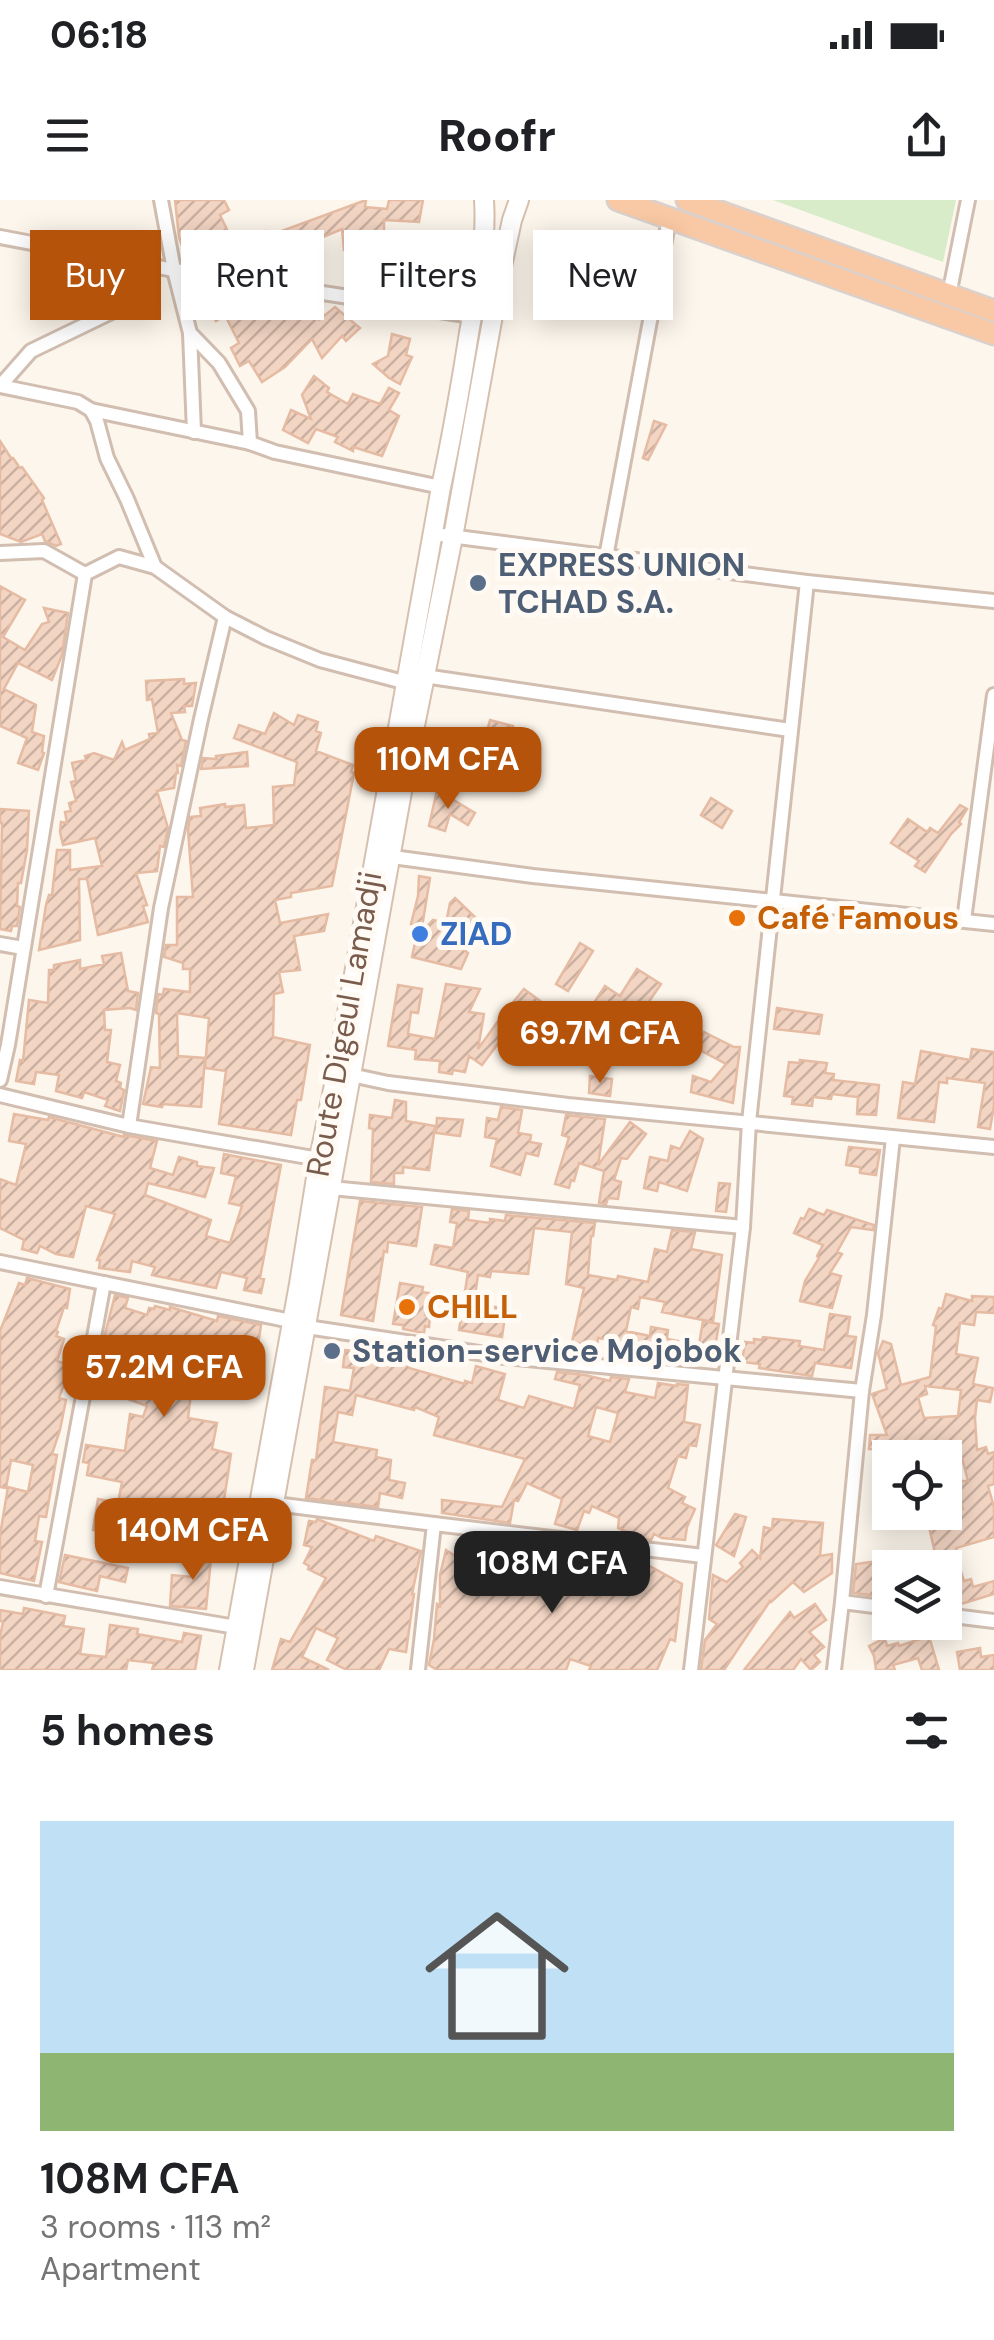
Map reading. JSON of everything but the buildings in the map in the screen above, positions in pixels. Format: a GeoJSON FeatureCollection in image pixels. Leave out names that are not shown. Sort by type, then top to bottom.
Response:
{"type":"FeatureCollection","features":[{"type":"Feature","properties":{"kind":"highway"},"geometry":{"type":"LineString","coordinates":[[618,200],[994,334]]}},
{"type":"Feature","properties":{"kind":"highway"},"geometry":{"type":"LineString","coordinates":[[687,200],[994,311]]}},
{"type":"Feature","properties":{"kind":"main road","name":"Route Digeul Lamadji"},"geometry":{"type":"LineString","coordinates":[[484,200],[484,230]]}},
{"type":"Feature","properties":{"kind":"main road"},"geometry":{"type":"LineString","coordinates":[[416,680],[454,536],[500,271],[518,200]]}},
{"type":"Feature","properties":{"kind":"main road","name":"Route Digeul Lamadji"},"geometry":{"type":"LineString","coordinates":[[229,1670],[299,1324],[299,1284],[318,1160],[416,680],[440,487],[471,320]]}},
{"type":"Feature","properties":{"kind":"main road"},"geometry":{"type":"LineString","coordinates":[[244,1670],[276,1504],[299,1324],[331,1188],[351,1075],[383,855]]}},
{"type":"Feature","properties":{"kind":"street"},"geometry":{"type":"LineString","coordinates":[[160,200],[190,333],[194,432]]}},
{"type":"Feature","properties":{"kind":"street"},"geometry":{"type":"LineString","coordinates":[[949,295],[968,200]]}},
{"type":"Feature","properties":{"kind":"street"},"geometry":{"type":"LineString","coordinates":[[606,557],[669,219]]}},
{"type":"Feature","properties":{"kind":"street"},"geometry":{"type":"LineString","coordinates":[[0,237],[30,243]]}},
{"type":"Feature","properties":{"kind":"street"},"geometry":{"type":"LineString","coordinates":[[161,268],[344,296]]}},
{"type":"Feature","properties":{"kind":"street"},"geometry":{"type":"LineString","coordinates":[[96,320],[30,351],[0,386],[78,402],[91,410],[440,487]]}},
{"type":"Feature","properties":{"kind":"street"},"geometry":{"type":"LineString","coordinates":[[190,333],[218,363],[248,411],[250,444]]}},
{"type":"Feature","properties":{"kind":"street"},"geometry":{"type":"LineString","coordinates":[[91,410],[107,458],[155,568]]}},
{"type":"Feature","properties":{"kind":"street"},"geometry":{"type":"LineString","coordinates":[[434,534],[807,582],[994,601]]}},
{"type":"Feature","properties":{"kind":"street"},"geometry":{"type":"LineString","coordinates":[[0,553],[44,551],[86,574]]}},
{"type":"Feature","properties":{"kind":"street"},"geometry":{"type":"LineString","coordinates":[[86,574],[118,557],[155,568],[226,617],[320,660],[416,680],[790,730]]}},
{"type":"Feature","properties":{"kind":"street"},"geometry":{"type":"LineString","coordinates":[[0,1080],[86,574]]}},
{"type":"Feature","properties":{"kind":"street"},"geometry":{"type":"LineString","coordinates":[[691,1670],[743,1226],[749,1122],[807,582]]}},
{"type":"Feature","properties":{"kind":"street"},"geometry":{"type":"LineString","coordinates":[[129,1126],[162,908],[226,617]]}},
{"type":"Feature","properties":{"kind":"street"},"geometry":{"type":"LineString","coordinates":[[964,920],[994,695]]}},
{"type":"Feature","properties":{"kind":"street"},"geometry":{"type":"LineString","coordinates":[[383,855],[533,876],[994,924]]}},
{"type":"Feature","properties":{"kind":"street"},"geometry":{"type":"LineString","coordinates":[[0,944],[23,948]]}},
{"type":"Feature","properties":{"kind":"street"},"geometry":{"type":"LineString","coordinates":[[351,1075],[496,1096],[994,1146]]}},
{"type":"Feature","properties":{"kind":"street"},"geometry":{"type":"LineString","coordinates":[[0,1094],[129,1126],[318,1160]]}},
{"type":"Feature","properties":{"kind":"street"},"geometry":{"type":"LineString","coordinates":[[834,1670],[862,1392],[894,1138]]}},
{"type":"Feature","properties":{"kind":"street"},"geometry":{"type":"LineString","coordinates":[[331,1188],[743,1226]]}},
{"type":"Feature","properties":{"kind":"street"},"geometry":{"type":"LineString","coordinates":[[0,1262],[299,1324],[506,1356],[862,1392]]}},
{"type":"Feature","properties":{"kind":"street"},"geometry":{"type":"LineString","coordinates":[[46,1596],[104,1284]]}},
{"type":"Feature","properties":{"kind":"street"},"geometry":{"type":"LineString","coordinates":[[276,1504],[703,1556]]}},
{"type":"Feature","properties":{"kind":"street"},"geometry":{"type":"LineString","coordinates":[[418,1670],[434,1524]]}},
{"type":"Feature","properties":{"kind":"street"},"geometry":{"type":"LineString","coordinates":[[0,1587],[236,1627]]}},
{"type":"Feature","properties":{"kind":"street"},"geometry":{"type":"LineString","coordinates":[[842,1602],[872,1606]]}},
{"type":"Feature","properties":{"kind":"street"},"geometry":{"type":"LineString","coordinates":[[962,1617],[994,1621]]}},
{"type":"Feature","properties":{"kind":"green space"},"geometry":{"type":"Polygon","coordinates":[[[773,200],[956,200],[943,262],[773,200]]]}},
{"type":"Feature","properties":{"kind":"place","name":"EXPRESS UNION TCHAD S.A."},"geometry":{"type":"Point","coordinates":[478,583]}},
{"type":"Feature","properties":{"kind":"place","name":"Café Famous"},"geometry":{"type":"Point","coordinates":[737,918]}},
{"type":"Feature","properties":{"kind":"place","name":"ZIAD"},"geometry":{"type":"Point","coordinates":[420,934]}},
{"type":"Feature","properties":{"kind":"place","name":"CHILL"},"geometry":{"type":"Point","coordinates":[407,1307]}},
{"type":"Feature","properties":{"kind":"place","name":"Station-service Mojobok"},"geometry":{"type":"Point","coordinates":[332,1351]}}]}
